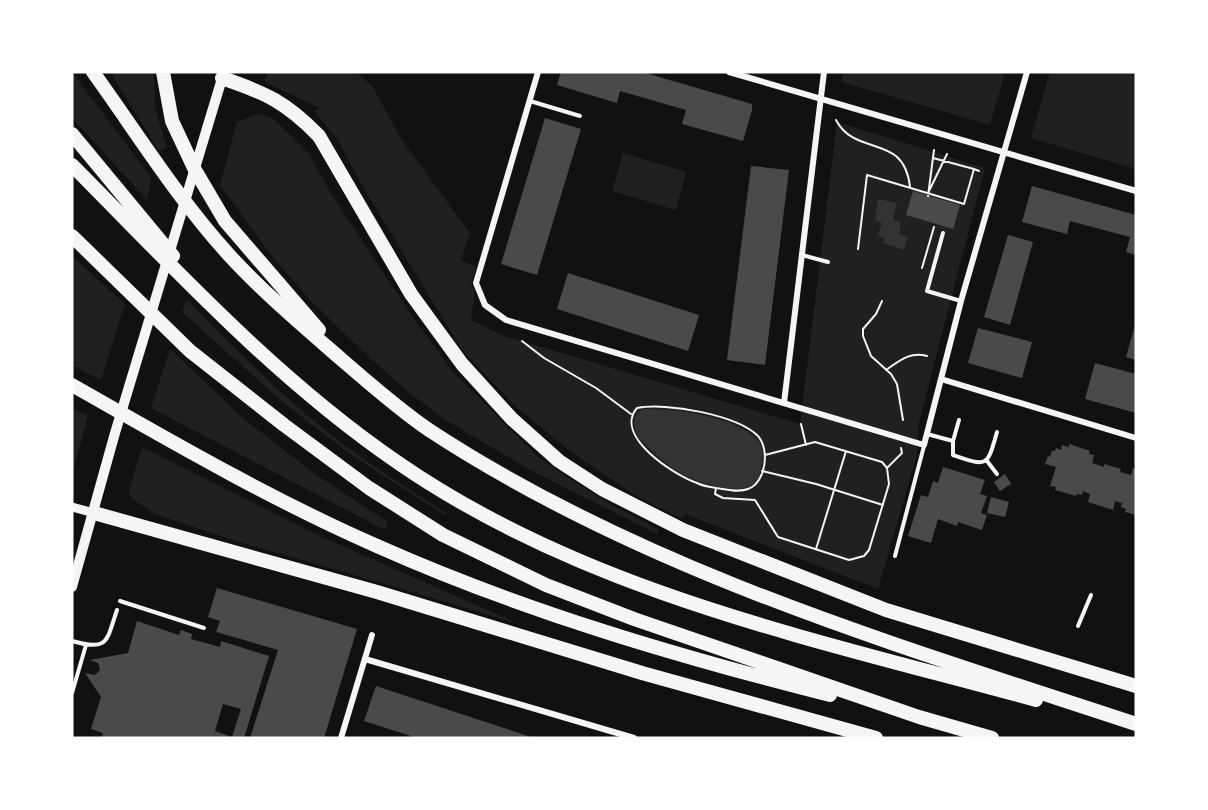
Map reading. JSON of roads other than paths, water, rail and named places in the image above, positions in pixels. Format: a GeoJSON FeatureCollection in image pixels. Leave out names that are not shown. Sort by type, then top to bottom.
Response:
{"type":"FeatureCollection","features":[{"type":"Feature","properties":{"kind":"highway"},"geometry":{"type":"LineString","coordinates":[[93,72],[190,209],[230,256],[295,319],[377,391],[427,429],[543,498],[651,550],[762,596],[856,631],[1136,725]]}},
{"type":"Feature","properties":{"kind":"highway"},"geometry":{"type":"LineString","coordinates":[[163,72],[172,121],[195,171],[225,222],[356,372]]}},
{"type":"Feature","properties":{"kind":"highway"},"geometry":{"type":"LineString","coordinates":[[223,75],[279,100],[301,117],[319,136],[411,294],[462,364],[512,420],[559,461],[602,489],[683,530],[886,610],[1136,686]]}},
{"type":"Feature","properties":{"kind":"highway"},"geometry":{"type":"LineString","coordinates":[[72,134],[114,182],[218,311]]}},
{"type":"Feature","properties":{"kind":"highway"},"geometry":{"type":"LineString","coordinates":[[72,165],[218,311],[314,399],[398,463],[474,509],[572,558],[635,583],[762,624],[1136,725]]}},
{"type":"Feature","properties":{"kind":"highway"},"geometry":{"type":"LineString","coordinates":[[72,236],[190,351],[369,488],[443,535],[546,585],[634,619],[919,717]]}},
{"type":"Feature","properties":{"kind":"highway"},"geometry":{"type":"LineString","coordinates":[[72,385],[149,429],[355,536],[495,593],[623,638],[731,670],[919,717],[992,738]]}},
{"type":"Feature","properties":{"kind":"highway"},"geometry":{"type":"LineString","coordinates":[[72,395],[149,429]]}},
{"type":"Feature","properties":{"kind":"highway"},"geometry":{"type":"LineString","coordinates":[[94,513],[377,592],[653,676],[876,738]]}},
{"type":"Feature","properties":{"kind":"main road"},"geometry":{"type":"LineString","coordinates":[[72,587],[223,75]]}},
{"type":"Feature","properties":{"kind":"street"},"geometry":{"type":"LineString","coordinates":[[538,72],[476,283],[485,305],[506,320],[924,445],[961,301],[1027,72]]}},
{"type":"Feature","properties":{"kind":"street"},"geometry":{"type":"LineString","coordinates":[[729,72],[1136,191]]}},
{"type":"Feature","properties":{"kind":"street"},"geometry":{"type":"LineString","coordinates":[[784,403],[824,72]]}},
{"type":"Feature","properties":{"kind":"street"},"geometry":{"type":"LineString","coordinates":[[941,379],[1136,438]]}},
{"type":"Feature","properties":{"kind":"street"},"geometry":{"type":"LineString","coordinates":[[72,507],[94,513]]}},
{"type":"Feature","properties":{"kind":"street"},"geometry":{"type":"LineString","coordinates":[[342,738],[372,635]]}},
{"type":"Feature","properties":{"kind":"street"},"geometry":{"type":"LineString","coordinates":[[365,659],[634,738]]}},
{"type":"Feature","properties":{"kind":"lane"},"geometry":{"type":"LineString","coordinates":[[530,101],[580,116]]}},
{"type":"Feature","properties":{"kind":"lane"},"geometry":{"type":"LineString","coordinates":[[944,233],[927,291],[961,301]]}},
{"type":"Feature","properties":{"kind":"lane"},"geometry":{"type":"LineString","coordinates":[[802,255],[828,262]]}},
{"type":"Feature","properties":{"kind":"lane"},"geometry":{"type":"LineString","coordinates":[[959,420],[953,441],[953,455],[977,463],[987,461],[997,432]]}},
{"type":"Feature","properties":{"kind":"lane"},"geometry":{"type":"LineString","coordinates":[[927,434],[953,441]]}},
{"type":"Feature","properties":{"kind":"lane"},"geometry":{"type":"LineString","coordinates":[[895,556],[924,445]]}},
{"type":"Feature","properties":{"kind":"lane"},"geometry":{"type":"LineString","coordinates":[[987,461],[997,474]]}},
{"type":"Feature","properties":{"kind":"lane"},"geometry":{"type":"LineString","coordinates":[[1078,626],[1090,595]]}},
{"type":"Feature","properties":{"kind":"lane"},"geometry":{"type":"LineString","coordinates":[[120,601],[204,628]]}},
{"type":"Feature","properties":{"kind":"lane"},"geometry":{"type":"LineString","coordinates":[[72,641],[86,645],[99,645],[105,642],[110,634],[117,610]]}},
{"type":"Feature","properties":{"kind":"lane"},"geometry":{"type":"LineString","coordinates":[[72,693],[86,645]]}}]}
